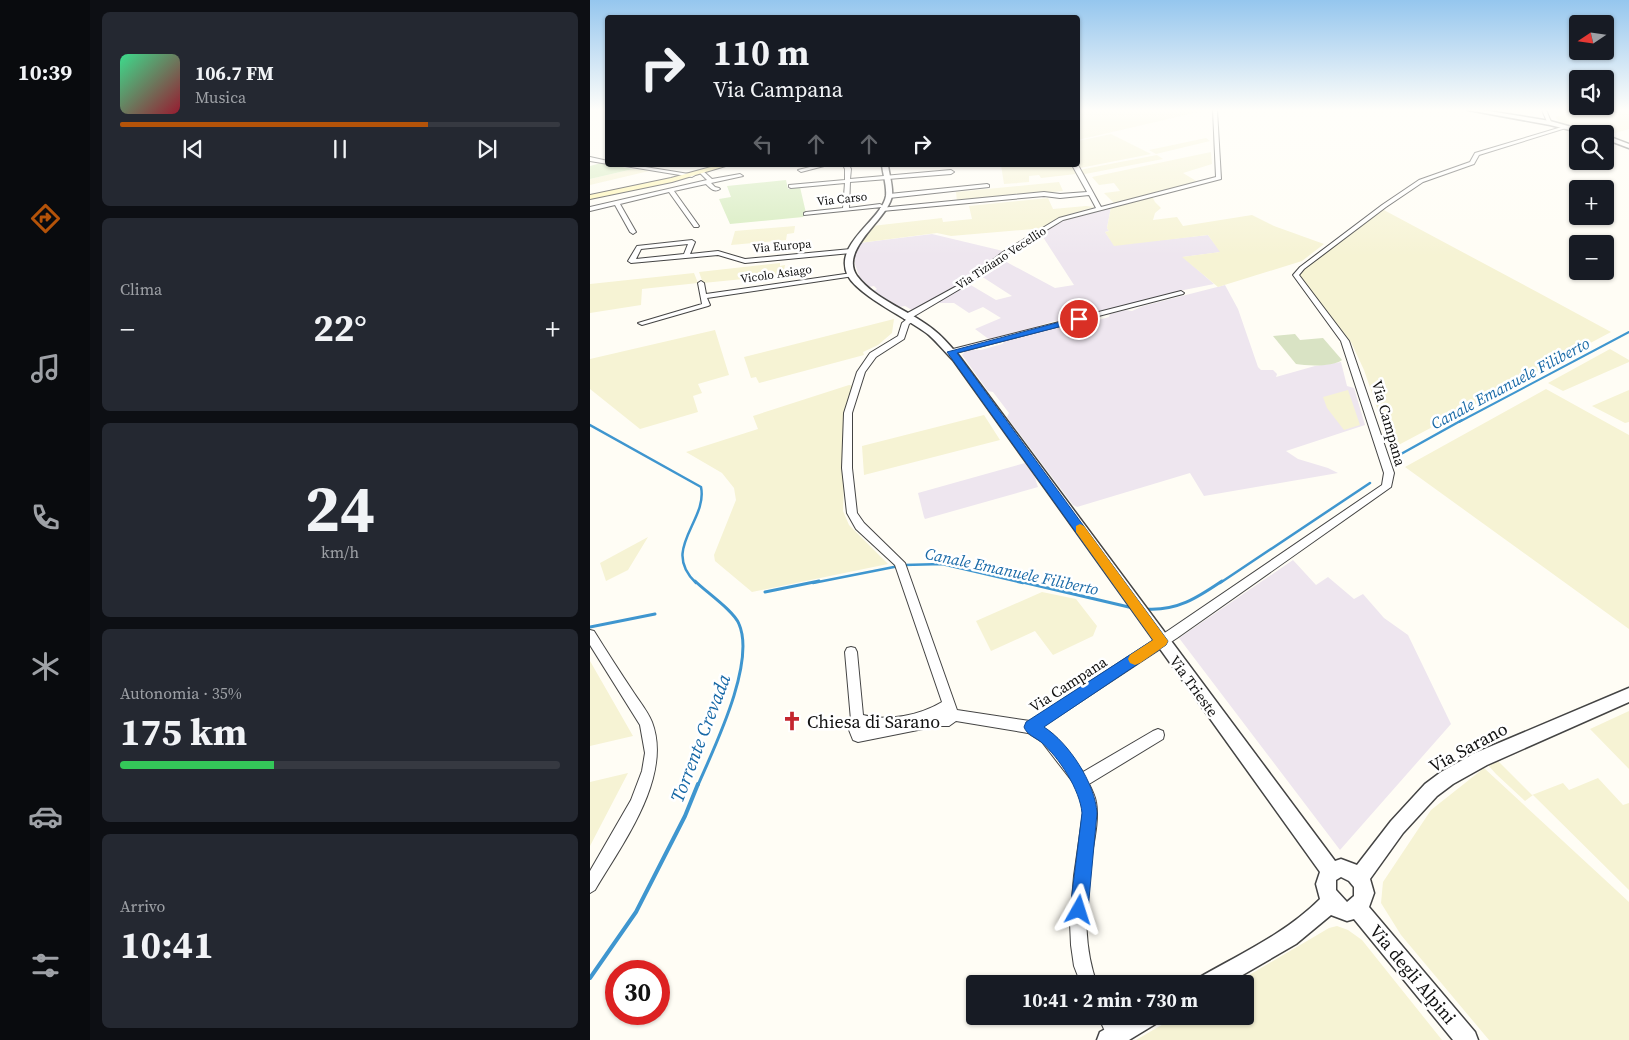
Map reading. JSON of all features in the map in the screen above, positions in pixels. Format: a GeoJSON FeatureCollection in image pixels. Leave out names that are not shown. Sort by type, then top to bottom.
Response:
{"type":"FeatureCollection","features":[{"type":"Feature","properties":{"kind":"main road"},"geometry":{"type":"LineString","coordinates":[[590,196],[692,175],[719,167]]}},
{"type":"Feature","properties":{"kind":"street"},"geometry":{"type":"LineString","coordinates":[[590,159],[605,162]]}},
{"type":"Feature","properties":{"kind":"street","name":"Via Tiziano Vecellio"},"geometry":{"type":"LineString","coordinates":[[951,710],[901,566],[860,526],[852,513],[847,468],[848,421],[858,379],[866,362],[898,339],[909,318],[968,282],[1004,253],[1061,218],[1219,178],[1218,159]]}},
{"type":"Feature","properties":{"kind":"street","name":"Via Campana"},"geometry":{"type":"LineString","coordinates":[[1031,727],[1161,641],[1386,487],[1388,473],[1386,464],[1345,340],[1296,275],[1302,268],[1384,206],[1422,182],[1472,163],[1474,159]]}},
{"type":"Feature","properties":{"kind":"street"},"geometry":{"type":"LineString","coordinates":[[636,167],[692,175]]}},
{"type":"Feature","properties":{"kind":"street"},"geometry":{"type":"LineString","coordinates":[[801,170],[815,167]]}},
{"type":"Feature","properties":{"kind":"street"},"geometry":{"type":"LineString","coordinates":[[846,167],[848,181],[846,210]]}},
{"type":"Feature","properties":{"kind":"street"},"geometry":{"type":"LineString","coordinates":[[852,275],[850,262],[857,240],[889,196],[885,167]]}},
{"type":"Feature","properties":{"kind":"street"},"geometry":{"type":"LineString","coordinates":[[1076,167],[1099,208]]}},
{"type":"Feature","properties":{"kind":"street"},"geometry":{"type":"LineString","coordinates":[[702,172],[714,189],[717,189]]}},
{"type":"Feature","properties":{"kind":"street"},"geometry":{"type":"LineString","coordinates":[[791,186],[951,172]]}},
{"type":"Feature","properties":{"kind":"street"},"geometry":{"type":"LineString","coordinates":[[590,210],[740,176]]}},
{"type":"Feature","properties":{"kind":"street"},"geometry":{"type":"LineString","coordinates":[[889,196],[987,186]]}},
{"type":"Feature","properties":{"kind":"street"},"geometry":{"type":"LineString","coordinates":[[671,191],[696,226]]}},
{"type":"Feature","properties":{"kind":"street","name":"Via Carso"},"geometry":{"type":"LineString","coordinates":[[806,214],[1044,194],[1060,196],[1089,193]]}},
{"type":"Feature","properties":{"kind":"street"},"geometry":{"type":"LineString","coordinates":[[617,203],[634,232]]}},
{"type":"Feature","properties":{"kind":"street","name":"Via Europa"},"geometry":{"type":"LineString","coordinates":[[686,256],[692,242],[639,247],[631,261],[686,256],[718,253],[745,261],[852,251]]}},
{"type":"Feature","properties":{"kind":"street","name":"Via Trieste"},"geometry":{"type":"LineString","coordinates":[[852,275],[865,289],[932,333],[952,352],[1330,871]]}},
{"type":"Feature","properties":{"kind":"street","name":"Vicolo Asiago"},"geometry":{"type":"LineString","coordinates":[[703,296],[852,275]]}},
{"type":"Feature","properties":{"kind":"street"},"geometry":{"type":"LineString","coordinates":[[642,323],[706,305],[701,283]]}},
{"type":"Feature","properties":{"kind":"street"},"geometry":{"type":"LineString","coordinates":[[952,352],[1181,293]]}},
{"type":"Feature","properties":{"kind":"street"},"geometry":{"type":"LineString","coordinates":[[590,635],[646,723],[652,756],[644,788],[590,885]]}},
{"type":"Feature","properties":{"kind":"street"},"geometry":{"type":"LineString","coordinates":[[851,652],[857,720],[855,730],[858,736],[938,720],[949,720],[951,710],[1031,727],[1047,738],[1081,781],[1089,800],[1090,813],[1079,910],[1079,934],[1087,975]]}},
{"type":"Feature","properties":{"kind":"street","name":"Via Sarano"},"geometry":{"type":"LineString","coordinates":[[1359,878],[1403,820],[1431,790],[1447,778],[1481,759],[1629,695]]}},
{"type":"Feature","properties":{"kind":"street"},"geometry":{"type":"LineString","coordinates":[[1081,781],[1158,735]]}},
{"type":"Feature","properties":{"kind":"street"},"geometry":{"type":"LineString","coordinates":[[1341,868],[1348,869],[1359,878],[1363,884],[1365,898],[1358,909],[1348,911],[1332,901],[1326,888],[1330,871],[1341,868]]}},
{"type":"Feature","properties":{"kind":"street"},"geometry":{"type":"LineString","coordinates":[[1223,975],[1299,931],[1316,918],[1332,901]]}},
{"type":"Feature","properties":{"kind":"street","name":"Via degli Alpini"},"geometry":{"type":"LineString","coordinates":[[1358,909],[1467,1040]]}},
{"type":"Feature","properties":{"kind":"street"},"geometry":{"type":"LineString","coordinates":[[1108,1025],[1112,1038],[1134,1025]]}},
{"type":"Feature","properties":{"kind":"shaded area"},"geometry":{"type":"Polygon","coordinates":[[[1080,159],[1128,159],[1080,168],[1080,159]]]}},
{"type":"Feature","properties":{"kind":"shaded area"},"geometry":{"type":"Polygon","coordinates":[[[1139,159],[1163,159],[1080,175],[1081,170],[1139,159]]]}},
{"type":"Feature","properties":{"kind":"shaded area"},"geometry":{"type":"Polygon","coordinates":[[[1180,159],[1212,159],[1212,164],[1183,173],[1198,182],[1114,203],[1104,193],[1120,191],[1114,183],[1099,185],[1092,177],[1180,159]]]}},
{"type":"Feature","properties":{"kind":"shaded area"},"geometry":{"type":"Polygon","coordinates":[[[1001,167],[1073,167],[1076,174],[1041,178],[1039,175],[1029,176],[1029,182],[1004,184],[1001,167]]]}},
{"type":"Feature","properties":{"kind":"shaded area"},"geometry":{"type":"Polygon","coordinates":[[[633,169],[649,171],[590,185],[590,179],[633,169]]]}},
{"type":"Feature","properties":{"kind":"shaded area"},"geometry":{"type":"Polygon","coordinates":[[[1059,182],[1063,191],[957,201],[956,192],[1059,182]]]}},
{"type":"Feature","properties":{"kind":"shaded area"},"geometry":{"type":"Polygon","coordinates":[[[1152,196],[1161,208],[1155,213],[1153,220],[1177,217],[1183,226],[1252,215],[1274,226],[1324,244],[1302,261],[1218,287],[1182,257],[1220,252],[1208,235],[1114,246],[1105,232],[1109,231],[1107,228],[1111,207],[1152,196]]]}},
{"type":"Feature","properties":{"kind":"shaded area"},"geometry":{"type":"Polygon","coordinates":[[[1048,198],[1053,209],[1094,207],[1067,215],[1045,228],[951,236],[937,233],[859,243],[872,226],[942,218],[943,222],[972,219],[969,206],[1048,198]]]}},
{"type":"Feature","properties":{"kind":"shaded area"},"geometry":{"type":"Polygon","coordinates":[[[1111,207],[1107,228],[1109,231],[1105,232],[1114,245],[1208,235],[1221,252],[1183,257],[1214,284],[1179,291],[1062,322],[1055,321],[1038,326],[1040,327],[990,340],[975,329],[1001,318],[983,307],[969,313],[954,303],[939,303],[943,296],[969,284],[996,300],[1012,296],[981,276],[1001,259],[1055,288],[1074,285],[1041,234],[1063,219],[1111,207]]]}},
{"type":"Feature","properties":{"kind":"shaded area"},"geometry":{"type":"Polygon","coordinates":[[[1382,209],[1611,332],[1391,449],[1364,370],[1351,342],[1298,274],[1382,209]]]}},
{"type":"Feature","properties":{"kind":"shaded area"},"geometry":{"type":"Polygon","coordinates":[[[795,226],[794,233],[787,234],[786,240],[731,245],[735,231],[795,226]]]}},
{"type":"Feature","properties":{"kind":"shaded area"},"geometry":{"type":"Polygon","coordinates":[[[932,234],[1003,251],[970,278],[912,310],[905,306],[899,307],[874,291],[877,289],[874,286],[868,287],[859,276],[855,264],[855,253],[859,243],[932,234]]]}},
{"type":"Feature","properties":{"kind":"shaded area"},"geometry":{"type":"Polygon","coordinates":[[[780,263],[780,266],[785,265],[783,275],[703,283],[699,272],[780,263]]]}},
{"type":"Feature","properties":{"kind":"shaded area"},"geometry":{"type":"Polygon","coordinates":[[[694,273],[698,283],[642,289],[641,305],[590,313],[590,284],[694,273]]]}},
{"type":"Feature","properties":{"kind":"shaded area"},"geometry":{"type":"Polygon","coordinates":[[[1225,285],[1238,309],[1258,367],[1261,370],[1273,370],[1277,374],[1276,377],[1315,366],[1341,362],[1347,386],[1354,388],[1365,425],[1286,451],[1298,459],[1338,473],[1204,496],[1190,473],[1077,507],[1073,505],[1007,417],[1009,413],[993,392],[988,391],[962,355],[966,350],[981,350],[1002,344],[1005,341],[1079,322],[1095,321],[1109,317],[1110,314],[1125,310],[1132,311],[1143,306],[1225,285]]]}},
{"type":"Feature","properties":{"kind":"shaded area"},"geometry":{"type":"Polygon","coordinates":[[[894,319],[892,333],[878,345],[863,352],[864,355],[759,383],[756,377],[751,378],[744,357],[894,319]]]}},
{"type":"Feature","properties":{"kind":"shaded area"},"geometry":{"type":"Polygon","coordinates":[[[715,330],[729,375],[698,384],[702,393],[693,396],[698,412],[640,429],[590,389],[590,359],[715,330]]]}},
{"type":"Feature","properties":{"kind":"shaded area"},"geometry":{"type":"Polygon","coordinates":[[[1610,349],[1629,360],[1629,362],[1563,391],[1548,383],[1610,349]]]}},
{"type":"Feature","properties":{"kind":"shaded area"},"geometry":{"type":"Polygon","coordinates":[[[849,385],[854,386],[846,420],[843,511],[849,525],[888,564],[752,592],[715,561],[714,555],[736,500],[734,488],[722,473],[686,452],[758,429],[753,416],[849,385]]]}},
{"type":"Feature","properties":{"kind":"shaded area"},"geometry":{"type":"Polygon","coordinates":[[[1546,389],[1629,435],[1629,629],[1405,467],[1546,389]]]}},
{"type":"Feature","properties":{"kind":"shaded area"},"geometry":{"type":"Polygon","coordinates":[[[1348,390],[1360,425],[1344,430],[1327,408],[1323,397],[1348,390]]]}},
{"type":"Feature","properties":{"kind":"shaded area"},"geometry":{"type":"Polygon","coordinates":[[[1629,390],[1629,422],[1625,423],[1592,406],[1629,390]]]}},
{"type":"Feature","properties":{"kind":"shaded area"},"geometry":{"type":"Polygon","coordinates":[[[984,415],[1000,440],[864,475],[862,446],[984,415]]]}},
{"type":"Feature","properties":{"kind":"shaded area"},"geometry":{"type":"Polygon","coordinates":[[[1025,463],[1034,475],[1038,487],[925,519],[918,493],[1025,463]]]}},
{"type":"Feature","properties":{"kind":"shaded area"},"geometry":{"type":"Polygon","coordinates":[[[648,537],[628,570],[606,581],[600,563],[648,537]]]}},
{"type":"Feature","properties":{"kind":"shaded area"},"geometry":{"type":"Polygon","coordinates":[[[1293,560],[1316,585],[1328,577],[1354,599],[1363,594],[1384,618],[1408,635],[1451,724],[1340,850],[1179,638],[1293,560]]]}},
{"type":"Feature","properties":{"kind":"shaded area"},"geometry":{"type":"Polygon","coordinates":[[[1042,592],[1076,599],[1097,626],[1093,636],[1053,655],[1035,631],[991,651],[976,621],[1042,592]]]}},
{"type":"Feature","properties":{"kind":"shaded area"},"geometry":{"type":"Polygon","coordinates":[[[590,661],[633,736],[590,746],[590,661]]]}},
{"type":"Feature","properties":{"kind":"shaded area"},"geometry":{"type":"Polygon","coordinates":[[[1629,711],[1629,769],[1590,729],[1629,711]]]}},
{"type":"Feature","properties":{"kind":"shaded area"},"geometry":{"type":"Polygon","coordinates":[[[1496,759],[1532,795],[1563,783],[1569,790],[1598,778],[1623,805],[1629,803],[1629,890],[1533,795],[1525,801],[1496,774],[1488,765],[1496,759]]]}},
{"type":"Feature","properties":{"kind":"shaded area"},"geometry":{"type":"Polygon","coordinates":[[[1484,768],[1629,902],[1629,1040],[1489,1040],[1401,935],[1381,903],[1383,882],[1431,810],[1484,768]]]}},
{"type":"Feature","properties":{"kind":"shaded area"},"geometry":{"type":"Polygon","coordinates":[[[628,773],[590,846],[590,782],[628,773]]]}},
{"type":"Feature","properties":{"kind":"shaded area"},"geometry":{"type":"Polygon","coordinates":[[[1337,926],[1348,930],[1362,940],[1442,1040],[1136,1040],[1162,1025],[1254,1025],[1254,975],[1249,975],[1329,928],[1337,926]]]}},
{"type":"Feature","properties":{"kind":"green space"},"geometry":{"type":"Polygon","coordinates":[[[601,163],[605,164],[605,167],[633,169],[590,179],[590,166],[601,163]]]}},
{"type":"Feature","properties":{"kind":"green space"},"geometry":{"type":"Polygon","coordinates":[[[786,180],[788,189],[800,187],[806,213],[803,217],[730,224],[719,199],[731,197],[727,186],[786,180]]]}},
{"type":"Feature","properties":{"kind":"green space"},"geometry":{"type":"Polygon","coordinates":[[[1295,334],[1300,340],[1323,338],[1342,360],[1326,365],[1296,364],[1273,336],[1295,334]]]}},
{"type":"Feature","properties":{"kind":"waterway","name":"Canale Emanuele Filiberto"},"geometry":{"type":"LineString","coordinates":[[1459,422],[1629,332]]}},
{"type":"Feature","properties":{"kind":"waterway","name":"Canale Emanuele Filiberto"},"geometry":{"type":"LineString","coordinates":[[1401,454],[1462,420]]}},
{"type":"Feature","properties":{"kind":"waterway","name":"Torrente Crevada"},"geometry":{"type":"LineString","coordinates":[[590,425],[701,487],[698,512],[684,547],[683,558],[686,571],[696,583]]}},
{"type":"Feature","properties":{"kind":"waterway","name":"Canale Emanuele Filiberto"},"geometry":{"type":"LineString","coordinates":[[1220,583],[1370,483]]}},
{"type":"Feature","properties":{"kind":"waterway","name":"Canale Emanuele Filiberto"},"geometry":{"type":"LineString","coordinates":[[904,565],[942,564],[1023,583]]}},
{"type":"Feature","properties":{"kind":"waterway","name":"Canale Emanuele Filiberto"},"geometry":{"type":"LineString","coordinates":[[813,583],[899,566]]}},
{"type":"Feature","properties":{"kind":"waterway","name":"Torrente Crevada"},"geometry":{"type":"LineString","coordinates":[[695,581],[736,619],[743,641],[738,682],[731,705],[698,785]]}},
{"type":"Feature","properties":{"kind":"waterway","name":"Canale Emanuele Filiberto"},"geometry":{"type":"LineString","coordinates":[[765,592],[819,581]]}},
{"type":"Feature","properties":{"kind":"waterway","name":"Canale Emanuele Filiberto"},"geometry":{"type":"LineString","coordinates":[[1018,581],[1133,608]]}},
{"type":"Feature","properties":{"kind":"waterway","name":"Canale Emanuele Filiberto"},"geometry":{"type":"LineString","coordinates":[[1146,609],[1177,606],[1204,593],[1222,581]]}},
{"type":"Feature","properties":{"kind":"waterway","name":"Canale Emanuele Filiberto"},"geometry":{"type":"LineString","coordinates":[[590,627],[655,614]]}},
{"type":"Feature","properties":{"kind":"waterway","name":"Torrente Crevada"},"geometry":{"type":"LineString","coordinates":[[590,978],[636,912],[685,816],[698,784]]}},
{"type":"Feature","properties":{"kind":"slow traffic"},"geometry":{"type":"LineString","coordinates":[[1080,529],[1161,641],[1135,659]]}},
{"type":"Feature","properties":{"kind":"place","name":"Chiesa di Sarano"},"geometry":{"type":"Point","coordinates":[792,721]}},
{"type":"Feature","properties":{"kind":"route"},"geometry":{"type":"LineString","coordinates":[[1079,319],[952,352],[1161,641],[1031,727],[1047,738],[1081,781],[1089,800],[1090,813],[1079,910]]}}]}
